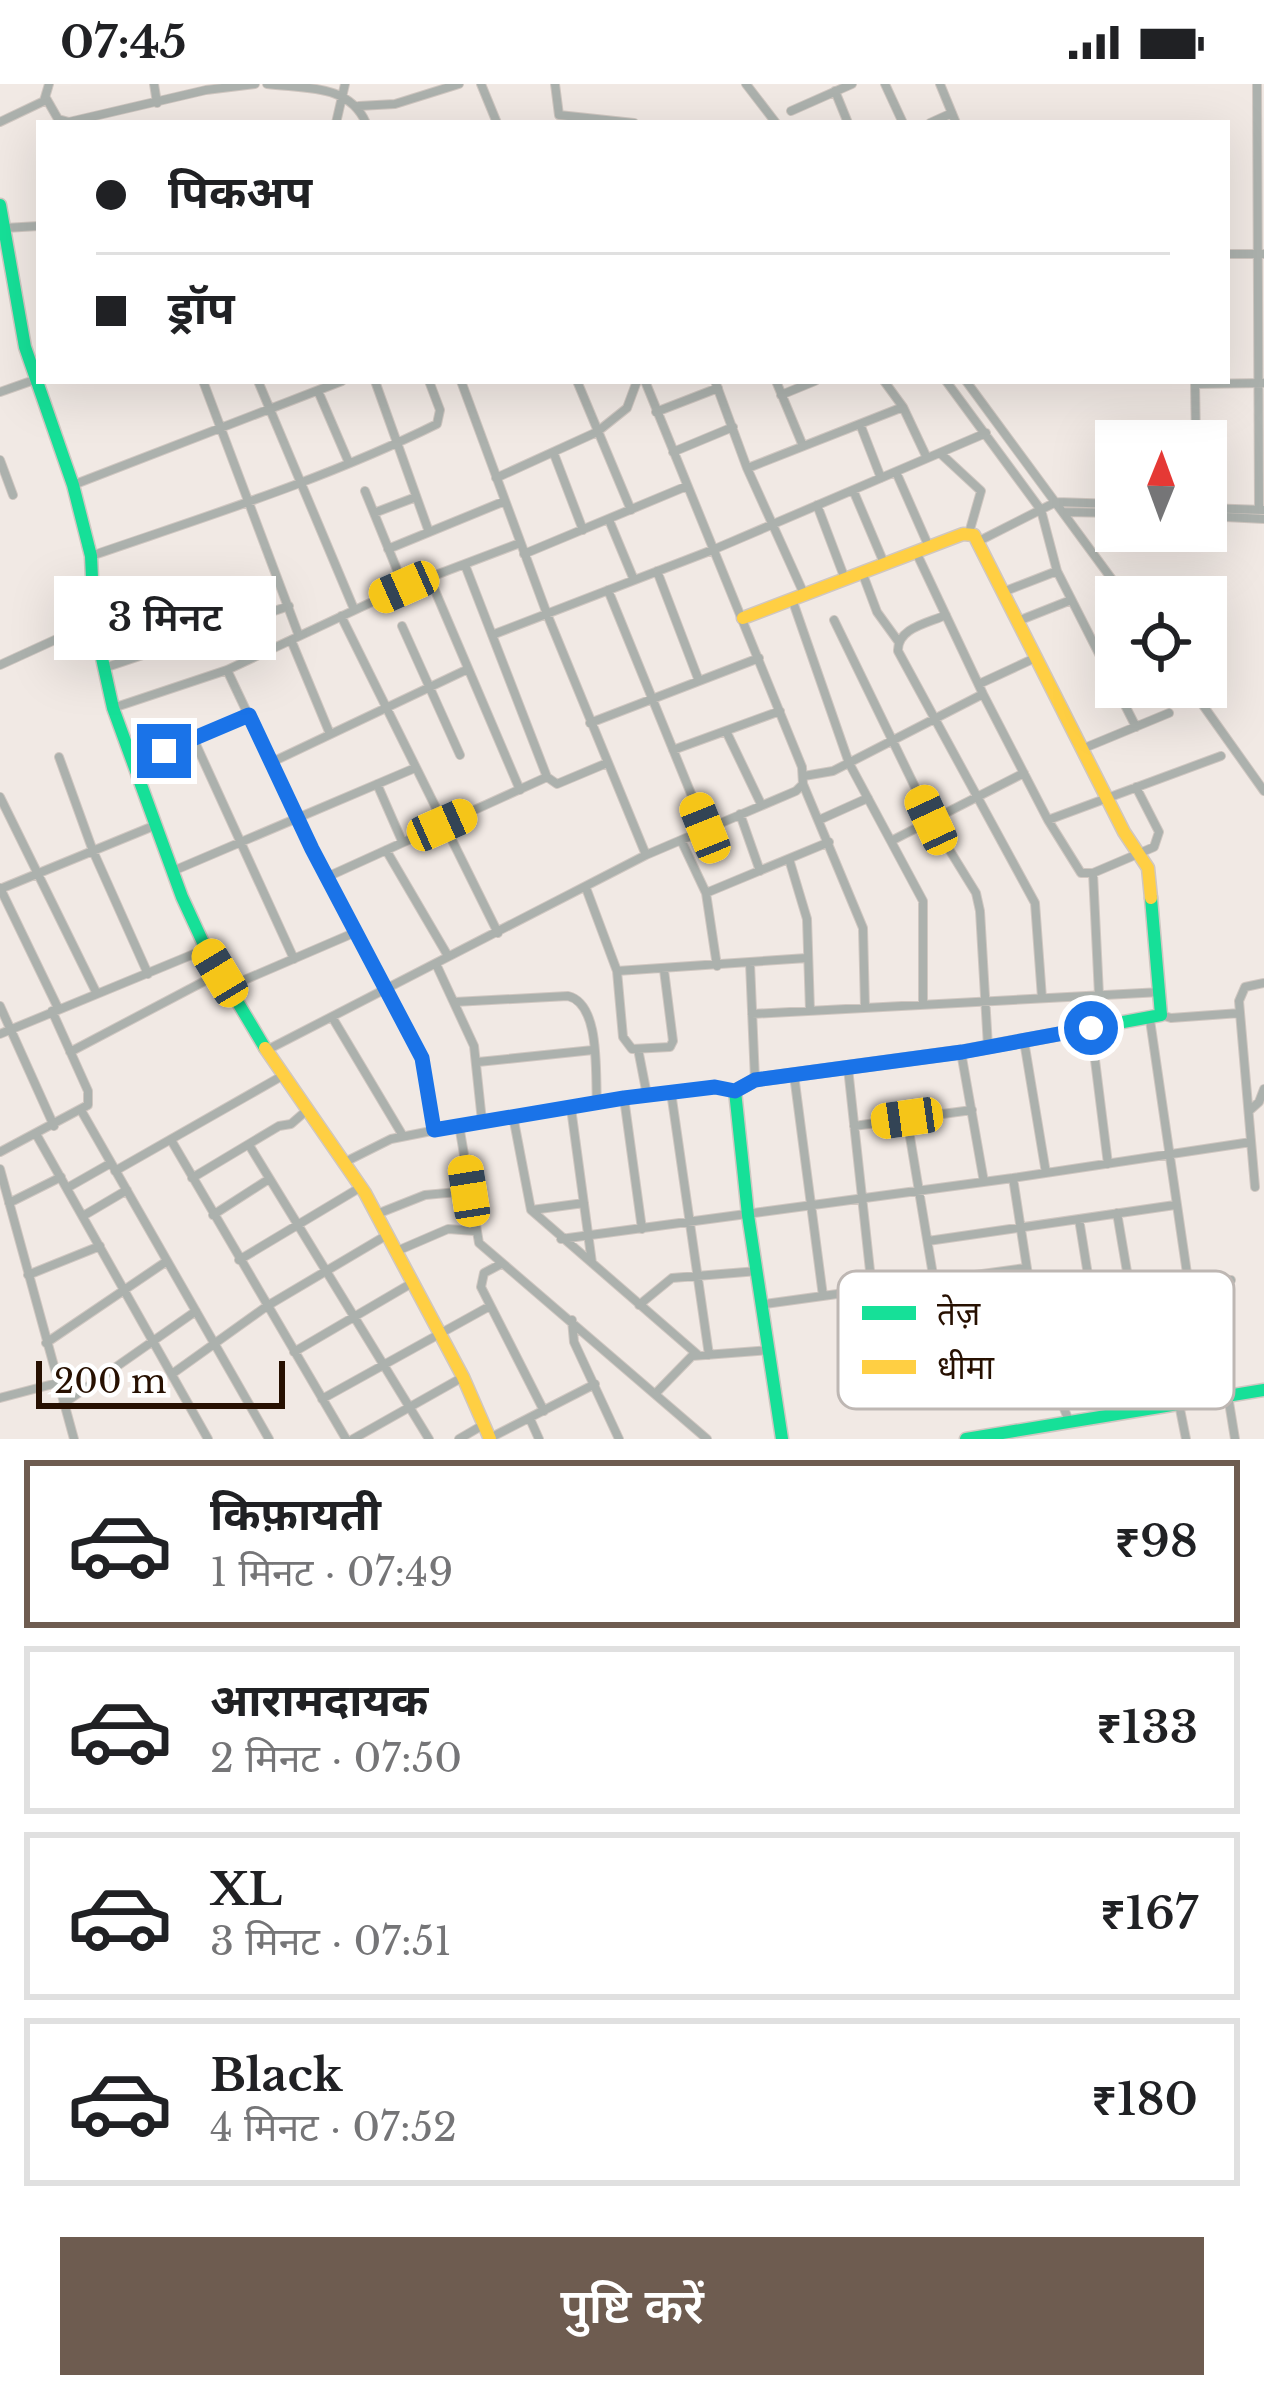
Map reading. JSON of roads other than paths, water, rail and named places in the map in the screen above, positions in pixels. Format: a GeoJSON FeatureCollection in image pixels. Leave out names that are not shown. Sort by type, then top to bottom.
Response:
{"type":"FeatureCollection","features":[{"type":"Feature","properties":{"kind":"street"},"geometry":{"type":"LineString","coordinates":[[49,84],[46,98],[61,120]]}},
{"type":"Feature","properties":{"kind":"street"},"geometry":{"type":"LineString","coordinates":[[154,84],[157,103]]}},
{"type":"Feature","properties":{"kind":"street"},"geometry":{"type":"LineString","coordinates":[[73,120],[135,109],[205,87],[255,84]]}},
{"type":"Feature","properties":{"kind":"street"},"geometry":{"type":"LineString","coordinates":[[268,84],[344,88],[365,120]]}},
{"type":"Feature","properties":{"kind":"street"},"geometry":{"type":"LineString","coordinates":[[359,106],[395,104],[459,84]]}},
{"type":"Feature","properties":{"kind":"street"},"geometry":{"type":"LineString","coordinates":[[481,84],[496,120]]}},
{"type":"Feature","properties":{"kind":"street"},"geometry":{"type":"LineString","coordinates":[[555,84],[559,115],[589,120]]}},
{"type":"Feature","properties":{"kind":"street"},"geometry":{"type":"LineString","coordinates":[[746,84],[774,120]]}},
{"type":"Feature","properties":{"kind":"street"},"geometry":{"type":"LineString","coordinates":[[817,84],[823,97]]}},
{"type":"Feature","properties":{"kind":"street"},"geometry":{"type":"LineString","coordinates":[[791,111],[852,84]]}},
{"type":"Feature","properties":{"kind":"street"},"geometry":{"type":"LineString","coordinates":[[886,84],[902,120]]}},
{"type":"Feature","properties":{"kind":"street"},"geometry":{"type":"LineString","coordinates":[[940,84],[954,118]]}},
{"type":"Feature","properties":{"kind":"street"},"geometry":{"type":"LineString","coordinates":[[1227,512],[1262,513],[1257,84]]}},
{"type":"Feature","properties":{"kind":"street"},"geometry":{"type":"LineString","coordinates":[[337,120],[344,88]]}},
{"type":"Feature","properties":{"kind":"street"},"geometry":{"type":"LineString","coordinates":[[835,92],[847,120]]}},
{"type":"Feature","properties":{"kind":"street"},"geometry":{"type":"LineString","coordinates":[[0,122],[46,98]]}},
{"type":"Feature","properties":{"kind":"street"},"geometry":{"type":"LineString","coordinates":[[135,109],[139,120]]}},
{"type":"Feature","properties":{"kind":"street"},"geometry":{"type":"LineString","coordinates":[[0,205],[4,268],[32,344]]}},
{"type":"Feature","properties":{"kind":"street"},"geometry":{"type":"LineString","coordinates":[[3,228],[36,226]]}},
{"type":"Feature","properties":{"kind":"street"},"geometry":{"type":"LineString","coordinates":[[1230,254],[1261,254]]}},
{"type":"Feature","properties":{"kind":"street"},"geometry":{"type":"LineString","coordinates":[[0,392],[36,379]]}},
{"type":"Feature","properties":{"kind":"street"},"geometry":{"type":"LineString","coordinates":[[1230,383],[1261,383]]}},
{"type":"Feature","properties":{"kind":"street"},"geometry":{"type":"LineString","coordinates":[[39,384],[74,485],[91,556],[94,622],[113,708],[206,950],[282,1076],[377,1214],[464,1377],[490,1439],[595,1384]]}},
{"type":"Feature","properties":{"kind":"street"},"geometry":{"type":"LineString","coordinates":[[204,384],[289,606],[295,638],[330,734]]}},
{"type":"Feature","properties":{"kind":"street"},"geometry":{"type":"LineString","coordinates":[[259,384],[354,609]]}},
{"type":"Feature","properties":{"kind":"street"},"geometry":{"type":"LineString","coordinates":[[299,384],[304,396]]}},
{"type":"Feature","properties":{"kind":"street"},"geometry":{"type":"LineString","coordinates":[[74,485],[331,384]]}},
{"type":"Feature","properties":{"kind":"street"},"geometry":{"type":"LineString","coordinates":[[376,384],[429,532]]}},
{"type":"Feature","properties":{"kind":"street"},"geometry":{"type":"LineString","coordinates":[[91,556],[398,444],[441,419],[430,384]]}},
{"type":"Feature","properties":{"kind":"street"},"geometry":{"type":"LineString","coordinates":[[462,384],[547,614],[646,854]]}},
{"type":"Feature","properties":{"kind":"street"},"geometry":{"type":"LineString","coordinates":[[578,384],[632,510]]}},
{"type":"Feature","properties":{"kind":"street"},"geometry":{"type":"LineString","coordinates":[[496,478],[597,433],[627,408],[639,384]]}},
{"type":"Feature","properties":{"kind":"street"},"geometry":{"type":"LineString","coordinates":[[642,384],[743,618],[862,928],[865,1008]]}},
{"type":"Feature","properties":{"kind":"street"},"geometry":{"type":"LineString","coordinates":[[777,384],[803,446]]}},
{"type":"Feature","properties":{"kind":"street"},"geometry":{"type":"LineString","coordinates":[[782,395],[808,384]]}},
{"type":"Feature","properties":{"kind":"street"},"geometry":{"type":"LineString","coordinates":[[886,384],[903,407],[927,458]]}},
{"type":"Feature","properties":{"kind":"street"},"geometry":{"type":"LineString","coordinates":[[948,384],[1041,510],[1057,571],[1136,727]]}},
{"type":"Feature","properties":{"kind":"street"},"geometry":{"type":"LineString","coordinates":[[968,384],[1109,576]]}},
{"type":"Feature","properties":{"kind":"street"},"geometry":{"type":"LineString","coordinates":[[1196,384],[1196,420]]}},
{"type":"Feature","properties":{"kind":"street"},"geometry":{"type":"LineString","coordinates":[[656,412],[717,385],[798,597],[849,763],[922,901],[923,1005]]}},
{"type":"Feature","properties":{"kind":"street"},"geometry":{"type":"LineString","coordinates":[[318,391],[349,463]]}},
{"type":"Feature","properties":{"kind":"street"},"geometry":{"type":"LineString","coordinates":[[747,468],[903,407]]}},
{"type":"Feature","properties":{"kind":"street"},"geometry":{"type":"LineString","coordinates":[[860,424],[881,478]]}},
{"type":"Feature","properties":{"kind":"street"},"geometry":{"type":"LineString","coordinates":[[673,452],[733,428]]}},
{"type":"Feature","properties":{"kind":"street"},"geometry":{"type":"LineString","coordinates":[[492,635],[715,549],[986,434]]}},
{"type":"Feature","properties":{"kind":"street"},"geometry":{"type":"LineString","coordinates":[[940,453],[981,491],[974,537],[1131,846],[1148,868],[1161,992],[1155,1018],[1168,1154],[1186,1271]]}},
{"type":"Feature","properties":{"kind":"street"},"geometry":{"type":"LineString","coordinates":[[554,454],[583,530]]}},
{"type":"Feature","properties":{"kind":"street"},"geometry":{"type":"LineString","coordinates":[[0,460],[13,495]]}},
{"type":"Feature","properties":{"kind":"street"},"geometry":{"type":"LineString","coordinates":[[896,472],[946,615],[1075,869],[1093,873],[1154,847],[1159,832],[1136,787]]}},
{"type":"Feature","properties":{"kind":"street"},"geometry":{"type":"LineString","coordinates":[[113,708],[227,670],[404,587],[583,530],[688,486]]}},
{"type":"Feature","properties":{"kind":"street"},"geometry":{"type":"LineString","coordinates":[[853,490],[884,563]]}},
{"type":"Feature","properties":{"kind":"street"},"geometry":{"type":"LineString","coordinates":[[365,491],[404,587]]}},
{"type":"Feature","properties":{"kind":"street"},"geometry":{"type":"LineString","coordinates":[[374,513],[416,496]]}},
{"type":"Feature","properties":{"kind":"street"},"geometry":{"type":"LineString","coordinates":[[388,549],[505,501]]}},
{"type":"Feature","properties":{"kind":"street"},"geometry":{"type":"LineString","coordinates":[[743,618],[922,549],[974,537],[1056,502],[1095,507]]}},
{"type":"Feature","properties":{"kind":"street"},"geometry":{"type":"LineString","coordinates":[[817,505],[845,579]]}},
{"type":"Feature","properties":{"kind":"street"},"geometry":{"type":"LineString","coordinates":[[1062,512],[1095,510]]}},
{"type":"Feature","properties":{"kind":"street"},"geometry":{"type":"LineString","coordinates":[[609,520],[634,580]]}},
{"type":"Feature","properties":{"kind":"street"},"geometry":{"type":"LineString","coordinates":[[465,565],[547,777],[557,784],[607,763]]}},
{"type":"Feature","properties":{"kind":"street"},"geometry":{"type":"LineString","coordinates":[[1003,592],[1057,571]]}},
{"type":"Feature","properties":{"kind":"street"},"geometry":{"type":"LineString","coordinates":[[657,572],[700,681]]}},
{"type":"Feature","properties":{"kind":"street"},"geometry":{"type":"LineString","coordinates":[[862,572],[877,612],[898,641]]}},
{"type":"Feature","properties":{"kind":"street"},"geometry":{"type":"LineString","coordinates":[[430,579],[520,790]]}},
{"type":"Feature","properties":{"kind":"street"},"geometry":{"type":"LineString","coordinates":[[608,590],[705,828]]}},
{"type":"Feature","properties":{"kind":"street"},"geometry":{"type":"LineString","coordinates":[[1018,621],[1071,600]]}},
{"type":"Feature","properties":{"kind":"street"},"geometry":{"type":"LineString","coordinates":[[104,668],[289,606]]}},
{"type":"Feature","properties":{"kind":"street"},"geometry":{"type":"LineString","coordinates":[[946,615],[903,634],[898,651],[1035,903],[1042,998]]}},
{"type":"Feature","properties":{"kind":"street"},"geometry":{"type":"LineString","coordinates":[[341,616],[498,933]]}},
{"type":"Feature","properties":{"kind":"street"},"geometry":{"type":"LineString","coordinates":[[834,620],[931,820],[976,893],[988,1047]]}},
{"type":"Feature","properties":{"kind":"street"},"geometry":{"type":"LineString","coordinates":[[0,665],[94,622]]}},
{"type":"Feature","properties":{"kind":"street"},"geometry":{"type":"LineString","coordinates":[[401,626],[460,755]]}},
{"type":"Feature","properties":{"kind":"street"},"geometry":{"type":"LineString","coordinates":[[590,723],[759,658]]}},
{"type":"Feature","properties":{"kind":"street"},"geometry":{"type":"LineString","coordinates":[[266,1050],[646,854],[796,791],[804,780],[894,742],[1035,658]]}},
{"type":"Feature","properties":{"kind":"street"},"geometry":{"type":"LineString","coordinates":[[270,763],[468,669]]}},
{"type":"Feature","properties":{"kind":"street"},"geometry":{"type":"LineString","coordinates":[[227,670],[297,818],[422,1058],[434,1130]]}},
{"type":"Feature","properties":{"kind":"street"},"geometry":{"type":"LineString","coordinates":[[1205,708],[1264,791]]}},
{"type":"Feature","properties":{"kind":"street"},"geometry":{"type":"LineString","coordinates":[[674,750],[780,711]]}},
{"type":"Feature","properties":{"kind":"street"},"geometry":{"type":"LineString","coordinates":[[1082,749],[1169,713]]}},
{"type":"Feature","properties":{"kind":"street"},"geometry":{"type":"LineString","coordinates":[[134,763],[249,715]]}},
{"type":"Feature","properties":{"kind":"street"},"geometry":{"type":"LineString","coordinates":[[726,730],[761,804]]}},
{"type":"Feature","properties":{"kind":"street"},"geometry":{"type":"LineString","coordinates":[[193,738],[294,959]]}},
{"type":"Feature","properties":{"kind":"street"},"geometry":{"type":"LineString","coordinates":[[1048,820],[1221,756]]}},
{"type":"Feature","properties":{"kind":"street"},"geometry":{"type":"LineString","coordinates":[[59,757],[93,851],[148,974]]}},
{"type":"Feature","properties":{"kind":"street"},"geometry":{"type":"LineString","coordinates":[[173,872],[415,767]]}},
{"type":"Feature","properties":{"kind":"street"},"geometry":{"type":"LineString","coordinates":[[891,841],[1024,772]]}},
{"type":"Feature","properties":{"kind":"street"},"geometry":{"type":"LineString","coordinates":[[327,877],[547,777]]}},
{"type":"Feature","properties":{"kind":"street"},"geometry":{"type":"LineString","coordinates":[[377,784],[402,841]]}},
{"type":"Feature","properties":{"kind":"street"},"geometry":{"type":"LineString","coordinates":[[0,797],[95,992]]}},
{"type":"Feature","properties":{"kind":"street"},"geometry":{"type":"LineString","coordinates":[[819,820],[868,799]]}},
{"type":"Feature","properties":{"kind":"street"},"geometry":{"type":"LineString","coordinates":[[740,814],[760,871]]}},
{"type":"Feature","properties":{"kind":"street"},"geometry":{"type":"LineString","coordinates":[[0,1152],[82,1112],[89,1099],[55,1009],[0,888],[156,825]]}},
{"type":"Feature","properties":{"kind":"street"},"geometry":{"type":"LineString","coordinates":[[681,840],[706,893],[717,966]]}},
{"type":"Feature","properties":{"kind":"street"},"geometry":{"type":"LineString","coordinates":[[706,893],[829,842]]}},
{"type":"Feature","properties":{"kind":"street"},"geometry":{"type":"LineString","coordinates":[[386,850],[448,956]]}},
{"type":"Feature","properties":{"kind":"street"},"geometry":{"type":"LineString","coordinates":[[789,859],[807,920],[810,1011]]}},
{"type":"Feature","properties":{"kind":"street"},"geometry":{"type":"LineString","coordinates":[[1093,873],[1099,995]]}},
{"type":"Feature","properties":{"kind":"street"},"geometry":{"type":"LineString","coordinates":[[586,888],[617,971],[626,1046],[670,1047],[664,970]]}},
{"type":"Feature","properties":{"kind":"street"},"geometry":{"type":"LineString","coordinates":[[228,987],[356,932]]}},
{"type":"Feature","properties":{"kind":"street"},"geometry":{"type":"LineString","coordinates":[[4,1032],[206,950]]}},
{"type":"Feature","properties":{"kind":"street"},"geometry":{"type":"LineString","coordinates":[[617,971],[807,958]]}},
{"type":"Feature","properties":{"kind":"street"},"geometry":{"type":"LineString","coordinates":[[750,963],[755,1080]]}},
{"type":"Feature","properties":{"kind":"street"},"geometry":{"type":"LineString","coordinates":[[436,964],[478,1062],[482,1120]]}},
{"type":"Feature","properties":{"kind":"street"},"geometry":{"type":"LineString","coordinates":[[70,1052],[220,973]]}},
{"type":"Feature","properties":{"kind":"street"},"geometry":{"type":"LineString","coordinates":[[1255,1187],[1239,1001],[1244,987],[1264,983]]}},
{"type":"Feature","properties":{"kind":"street"},"geometry":{"type":"LineString","coordinates":[[752,1014],[1161,992]]}},
{"type":"Feature","properties":{"kind":"street"},"geometry":{"type":"LineString","coordinates":[[454,1003],[580,999],[590,1012],[597,1103]]}},
{"type":"Feature","properties":{"kind":"street"},"geometry":{"type":"LineString","coordinates":[[0,1006],[4,1032],[54,1126]]}},
{"type":"Feature","properties":{"kind":"street"},"geometry":{"type":"LineString","coordinates":[[343,1162],[380,1142],[482,1120],[670,1092],[715,1087],[735,1091],[755,1080],[962,1052],[1155,1018],[1240,1013]]}},
{"type":"Feature","properties":{"kind":"street"},"geometry":{"type":"LineString","coordinates":[[332,1017],[403,1136]]}},
{"type":"Feature","properties":{"kind":"street"},"geometry":{"type":"LineString","coordinates":[[1091,1028],[1108,1163]]}},
{"type":"Feature","properties":{"kind":"street"},"geometry":{"type":"LineString","coordinates":[[1024,1041],[1046,1173]]}},
{"type":"Feature","properties":{"kind":"street"},"geometry":{"type":"LineString","coordinates":[[638,1049],[646,1095]]}},
{"type":"Feature","properties":{"kind":"street"},"geometry":{"type":"LineString","coordinates":[[478,1062],[593,1050]]}},
{"type":"Feature","properties":{"kind":"street"},"geometry":{"type":"LineString","coordinates":[[962,1052],[984,1182]]}},
{"type":"Feature","properties":{"kind":"street"},"geometry":{"type":"LineString","coordinates":[[848,1068],[870,1271]]}},
{"type":"Feature","properties":{"kind":"street"},"geometry":{"type":"LineString","coordinates":[[794,1075],[823,1296]]}},
{"type":"Feature","properties":{"kind":"street"},"geometry":{"type":"LineString","coordinates":[[67,1189],[171,1140],[282,1076]]}},
{"type":"Feature","properties":{"kind":"street"},"geometry":{"type":"LineString","coordinates":[[1249,1111],[1264,1089]]}},
{"type":"Feature","properties":{"kind":"street"},"geometry":{"type":"LineString","coordinates":[[735,1091],[748,1216],[782,1439]]}},
{"type":"Feature","properties":{"kind":"street"},"geometry":{"type":"LineString","coordinates":[[670,1092],[699,1275],[704,1355]]}},
{"type":"Feature","properties":{"kind":"street"},"geometry":{"type":"LineString","coordinates":[[624,1098],[642,1228]]}},
{"type":"Feature","properties":{"kind":"street"},"geometry":{"type":"LineString","coordinates":[[571,1108],[592,1265]]}},
{"type":"Feature","properties":{"kind":"street"},"geometry":{"type":"LineString","coordinates":[[854,1126],[971,1110]]}},
{"type":"Feature","properties":{"kind":"street"},"geometry":{"type":"LineString","coordinates":[[192,1178],[291,1124],[306,1111]]}},
{"type":"Feature","properties":{"kind":"street"},"geometry":{"type":"LineString","coordinates":[[82,1112],[269,1439]]}},
{"type":"Feature","properties":{"kind":"street"},"geometry":{"type":"LineString","coordinates":[[513,1116],[531,1210],[704,1355]]}},
{"type":"Feature","properties":{"kind":"street"},"geometry":{"type":"LineString","coordinates":[[907,1118],[932,1271]]}},
{"type":"Feature","properties":{"kind":"street"},"geometry":{"type":"LineString","coordinates":[[459,1125],[479,1243],[572,1318],[707,1439]]}},
{"type":"Feature","properties":{"kind":"street"},"geometry":{"type":"LineString","coordinates":[[36,1134],[206,1438]]}},
{"type":"Feature","properties":{"kind":"street"},"geometry":{"type":"LineString","coordinates":[[171,1140],[350,1439],[464,1377]]}},
{"type":"Feature","properties":{"kind":"street"},"geometry":{"type":"LineString","coordinates":[[561,1239],[1251,1142]]}},
{"type":"Feature","properties":{"kind":"street"},"geometry":{"type":"LineString","coordinates":[[249,1144],[429,1439]]}},
{"type":"Feature","properties":{"kind":"street"},"geometry":{"type":"LineString","coordinates":[[0,1168],[74,1439]]}},
{"type":"Feature","properties":{"kind":"street"},"geometry":{"type":"LineString","coordinates":[[9,1203],[61,1178]]}},
{"type":"Feature","properties":{"kind":"street"},"geometry":{"type":"LineString","coordinates":[[1013,1178],[1026,1271]]}},
{"type":"Feature","properties":{"kind":"street"},"geometry":{"type":"LineString","coordinates":[[213,1215],[269,1179]]}},
{"type":"Feature","properties":{"kind":"street"},"geometry":{"type":"LineString","coordinates":[[239,1260],[361,1187]]}},
{"type":"Feature","properties":{"kind":"street"},"geometry":{"type":"LineString","coordinates":[[82,1216],[127,1190]]}},
{"type":"Feature","properties":{"kind":"street"},"geometry":{"type":"LineString","coordinates":[[377,1214],[425,1195],[469,1191]]}},
{"type":"Feature","properties":{"kind":"street"},"geometry":{"type":"LineString","coordinates":[[531,1210],[584,1203]]}},
{"type":"Feature","properties":{"kind":"street"},"geometry":{"type":"LineString","coordinates":[[928,1241],[1176,1204]]}},
{"type":"Feature","properties":{"kind":"street"},"geometry":{"type":"LineString","coordinates":[[1117,1213],[1127,1271]]}},
{"type":"Feature","properties":{"kind":"street"},"geometry":{"type":"LineString","coordinates":[[1079,1219],[1087,1271]]}},
{"type":"Feature","properties":{"kind":"street"},"geometry":{"type":"LineString","coordinates":[[397,1251],[448,1229],[475,1231]]}},
{"type":"Feature","properties":{"kind":"street"},"geometry":{"type":"LineString","coordinates":[[172,1374],[267,1306],[388,1235]]}},
{"type":"Feature","properties":{"kind":"street"},"geometry":{"type":"LineString","coordinates":[[28,1275],[100,1246]]}},
{"type":"Feature","properties":{"kind":"street"},"geometry":{"type":"LineString","coordinates":[[46,1343],[167,1262]]}},
{"type":"Feature","properties":{"kind":"street"},"geometry":{"type":"LineString","coordinates":[[501,1264],[480,1279],[544,1411]]}},
{"type":"Feature","properties":{"kind":"street"},"geometry":{"type":"LineString","coordinates":[[1004,1271],[1025,1268]]}},
{"type":"Feature","properties":{"kind":"street"},"geometry":{"type":"LineString","coordinates":[[639,1304],[662,1282],[758,1270]]}},
{"type":"Feature","properties":{"kind":"street"},"geometry":{"type":"LineString","coordinates":[[294,1352],[414,1282]]}},
{"type":"Feature","properties":{"kind":"street"},"geometry":{"type":"LineString","coordinates":[[765,1304],[838,1294]]}},
{"type":"Feature","properties":{"kind":"street"},"geometry":{"type":"LineString","coordinates":[[322,1399],[490,1306]]}},
{"type":"Feature","properties":{"kind":"street"},"geometry":{"type":"LineString","coordinates":[[62,1404],[196,1311]]}},
{"type":"Feature","properties":{"kind":"street"},"geometry":{"type":"LineString","coordinates":[[572,1318],[574,1342],[619,1439]]}},
{"type":"Feature","properties":{"kind":"street"},"geometry":{"type":"LineString","coordinates":[[656,1393],[684,1361],[770,1350]]}},
{"type":"Feature","properties":{"kind":"street"},"geometry":{"type":"LineString","coordinates":[[1,1393],[57,1383]]}},
{"type":"Feature","properties":{"kind":"street"},"geometry":{"type":"LineString","coordinates":[[1234,1395],[1264,1390]]}},
{"type":"Feature","properties":{"kind":"street"},"geometry":{"type":"LineString","coordinates":[[1064,1409],[1069,1421]]}},
{"type":"Feature","properties":{"kind":"street"},"geometry":{"type":"LineString","coordinates":[[966,1439],[1147,1409]]}},
{"type":"Feature","properties":{"kind":"street"},"geometry":{"type":"LineString","coordinates":[[1180,1409],[1186,1439]]}},
{"type":"Feature","properties":{"kind":"street"},"geometry":{"type":"LineString","coordinates":[[1230,1409],[1235,1439]]}},
{"type":"Feature","properties":{"kind":"street"},"geometry":{"type":"LineString","coordinates":[[530,1418],[539,1439]]}},
{"type":"Feature","properties":{"kind":"street"},"geometry":{"type":"LineString","coordinates":[[459,1439],[484,1424]]}},
{"type":"Feature","properties":{"kind":"street"},"geometry":{"type":"LineString","coordinates":[[1051,1424],[1053,1439]]}}]}
